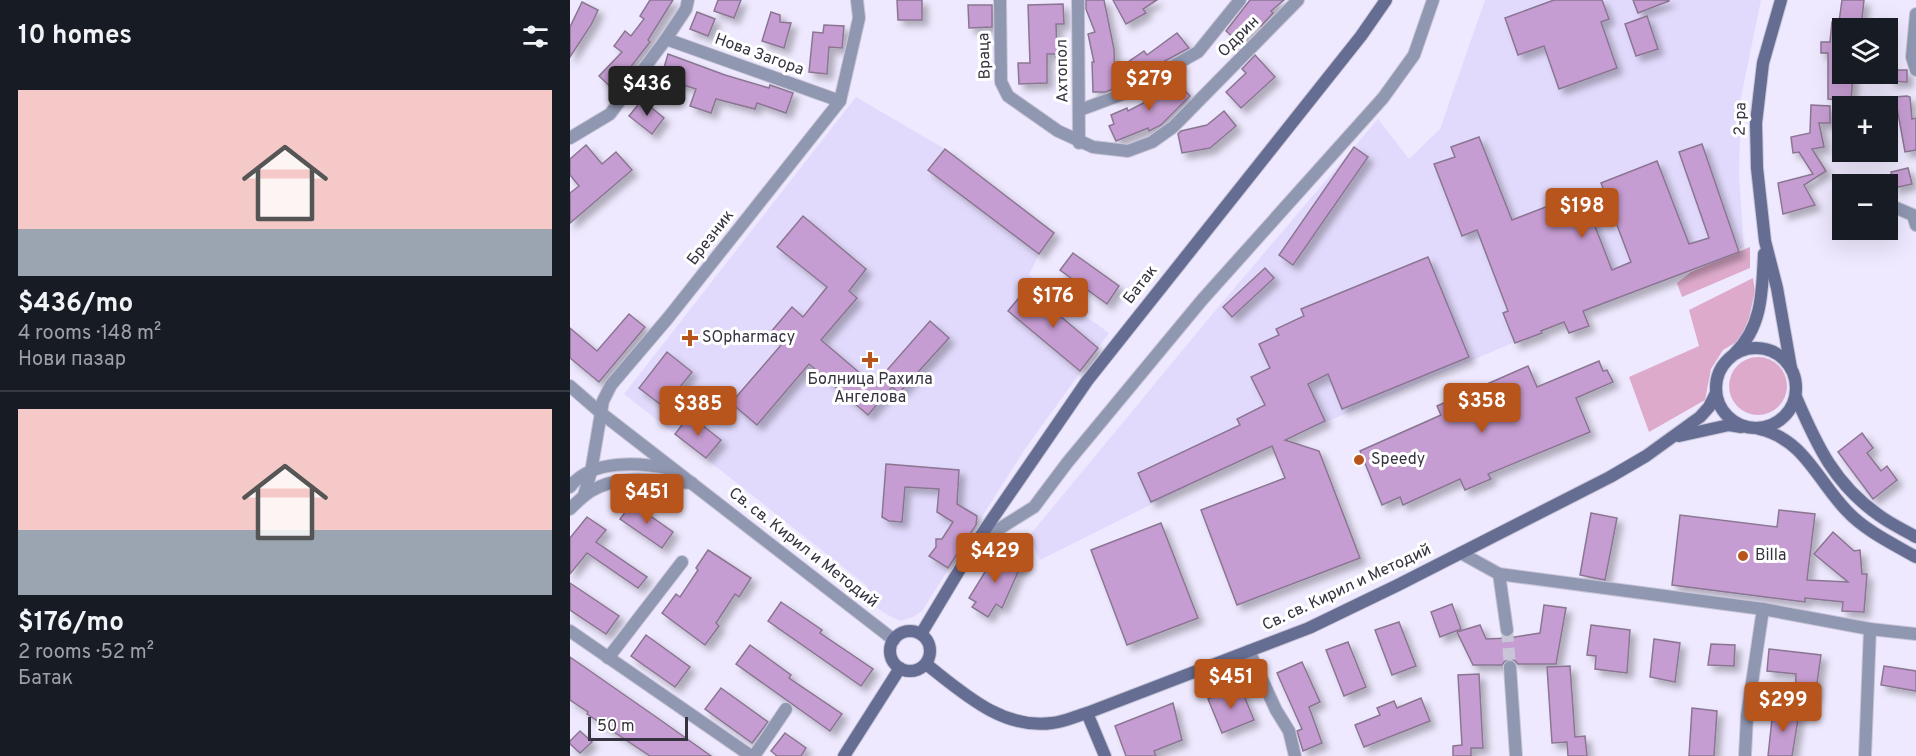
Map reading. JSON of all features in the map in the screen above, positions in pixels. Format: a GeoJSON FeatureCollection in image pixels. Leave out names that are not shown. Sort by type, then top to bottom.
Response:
{"type":"FeatureCollection","features":[{"type":"Feature","properties":{"kind":"main road","name":"Батак"},"geometry":{"type":"LineString","coordinates":[[921,634],[975,544],[1087,381],[1354,44],[1386,0]]}},
{"type":"Feature","properties":{"kind":"main road","name":"2-ра"},"geometry":{"type":"LineString","coordinates":[[1780,0],[1763,63],[1756,123],[1757,168],[1765,241],[1777,288],[1791,368]]}},
{"type":"Feature","properties":{"kind":"main road","name":"2-ра"},"geometry":{"type":"LineString","coordinates":[[1732,356],[1754,328],[1759,312],[1765,241]]}},
{"type":"Feature","properties":{"kind":"main road"},"geometry":{"type":"LineString","coordinates":[[1758,348],[1782,357],[1791,368],[1797,387],[1796,398],[1791,410],[1771,426],[1752,428],[1735,423],[1719,405],[1716,383],[1724,363],[1732,356],[1744,350],[1758,348]]}},
{"type":"Feature","properties":{"kind":"main road","name":"Св. св. Кирил и Методий"},"geometry":{"type":"LineString","coordinates":[[926,664],[980,705],[1016,721],[1053,723],[1088,713],[1309,628],[1461,553],[1610,477],[1675,436],[1700,417],[1709,407],[1716,393]]}},
{"type":"Feature","properties":{"kind":"main road"},"geometry":{"type":"LineString","coordinates":[[1796,398],[1820,452],[1842,482],[1881,518],[1916,537]]}},
{"type":"Feature","properties":{"kind":"main road","name":"Св. св. Кирил и Методий"},"geometry":{"type":"LineString","coordinates":[[1675,436],[1730,425],[1780,435],[1804,456],[1845,510],[1857,520],[1916,556]]}},
{"type":"Feature","properties":{"kind":"main road"},"geometry":{"type":"LineString","coordinates":[[912,631],[921,634],[928,641],[930,648],[926,664],[912,672],[900,668],[891,657],[890,651],[894,640],[899,634],[905,632],[912,631]]}},
{"type":"Feature","properties":{"kind":"main road"},"geometry":{"type":"LineString","coordinates":[[844,756],[900,668]]}},
{"type":"Feature","properties":{"kind":"main road"},"geometry":{"type":"LineString","coordinates":[[1088,713],[1105,756]]}},
{"type":"Feature","properties":{"kind":"street"},"geometry":{"type":"LineString","coordinates":[[570,138],[610,114],[666,39],[686,9],[688,0]]}},
{"type":"Feature","properties":{"kind":"street","name":"Брезник"},"geometry":{"type":"LineString","coordinates":[[584,495],[591,472],[603,401],[611,385],[668,318],[840,101],[859,18],[857,0]]}},
{"type":"Feature","properties":{"kind":"street","name":"Враца"},"geometry":{"type":"LineString","coordinates":[[1000,0],[1000,82],[1008,96],[1058,131],[1079,142]]}},
{"type":"Feature","properties":{"kind":"street","name":"Ахтопол"},"geometry":{"type":"LineString","coordinates":[[1078,0],[1079,142]]}},
{"type":"Feature","properties":{"kind":"street"},"geometry":{"type":"LineString","coordinates":[[1080,110],[1123,94],[1198,52],[1240,0]]}},
{"type":"Feature","properties":{"kind":"street","name":"Одрин"},"geometry":{"type":"LineString","coordinates":[[1079,142],[1092,147],[1128,152],[1152,142],[1173,127],[1298,0]]}},
{"type":"Feature","properties":{"kind":"street"},"geometry":{"type":"LineString","coordinates":[[975,544],[1034,507],[1067,463],[1202,300],[1383,98],[1414,55],[1433,0]]}},
{"type":"Feature","properties":{"kind":"street"},"geometry":{"type":"LineString","coordinates":[[1916,14],[1912,57],[1916,70]]}},
{"type":"Feature","properties":{"kind":"street","name":"Нова Загора"},"geometry":{"type":"LineString","coordinates":[[666,39],[840,101]]}},
{"type":"Feature","properties":{"kind":"street"},"geometry":{"type":"LineString","coordinates":[[1898,209],[1913,215],[1916,225]]}},
{"type":"Feature","properties":{"kind":"street"},"geometry":{"type":"LineString","coordinates":[[570,386],[601,413],[677,471]]}},
{"type":"Feature","properties":{"kind":"street","name":"Св. св. Кирил и Методий"},"geometry":{"type":"LineString","coordinates":[[570,487],[578,477],[607,467],[639,463],[677,471],[894,640]]}},
{"type":"Feature","properties":{"kind":"street"},"geometry":{"type":"LineString","coordinates":[[570,509],[584,495],[604,485],[642,479],[692,483]]}},
{"type":"Feature","properties":{"kind":"street"},"geometry":{"type":"LineString","coordinates":[[1461,553],[1499,574],[1763,609],[1870,629],[1916,634]]}},
{"type":"Feature","properties":{"kind":"street"},"geometry":{"type":"LineString","coordinates":[[609,658],[682,562]]}},
{"type":"Feature","properties":{"kind":"street"},"geometry":{"type":"LineString","coordinates":[[1499,574],[1507,630]]}},
{"type":"Feature","properties":{"kind":"street"},"geometry":{"type":"LineString","coordinates":[[1745,756],[1747,716],[1763,609]]}},
{"type":"Feature","properties":{"kind":"street"},"geometry":{"type":"LineString","coordinates":[[1866,756],[1870,629]]}},
{"type":"Feature","properties":{"kind":"street"},"geometry":{"type":"LineString","coordinates":[[570,632],[752,756],[786,709]]}},
{"type":"Feature","properties":{"kind":"street"},"geometry":{"type":"LineString","coordinates":[[1249,651],[1276,710],[1289,731],[1294,756]]}},
{"type":"Feature","properties":{"kind":"street"},"geometry":{"type":"LineString","coordinates":[[1510,667],[1516,756]]}},
{"type":"Feature","properties":{"kind":"shaded area"},"geometry":{"type":"Polygon","coordinates":[[[1485,0],[1761,0],[1741,97],[1739,175],[1744,247],[1256,452],[1040,560],[1029,536],[1378,119],[1409,159],[1440,129],[1485,0]]]}},
{"type":"Feature","properties":{"kind":"shaded area","name":"Болница Рахила Ангелова"},"geometry":{"type":"Polygon","coordinates":[[[856,97],[945,149],[1054,233],[1039,254],[1029,275],[1109,333],[1025,449],[922,611],[900,621],[875,606],[867,586],[624,394],[856,97]]]}},
{"type":"Feature","properties":{"kind":"shaded area"},"geometry":{"type":"Polygon","coordinates":[[[1750,247],[1750,268],[1682,297],[1677,283],[1691,272],[1750,247]]]}},
{"type":"Feature","properties":{"kind":"shaded area"},"geometry":{"type":"Polygon","coordinates":[[[1753,278],[1755,291],[1749,318],[1740,340],[1723,350],[1711,369],[1705,400],[1649,432],[1629,377],[1699,346],[1689,310],[1753,278]]]}},
{"type":"Feature","properties":{"kind":"shaded area"},"geometry":{"type":"Polygon","coordinates":[[[1758,357],[1774,362],[1782,370],[1787,386],[1782,402],[1774,410],[1758,415],[1742,410],[1734,402],[1729,386],[1734,370],[1742,362],[1758,357]]]}},
{"type":"Feature","properties":{"kind":"building"},"geometry":{"type":"Polygon","coordinates":[[[650,0],[673,0],[648,40],[650,42],[626,73],[628,76],[616,92],[599,76],[622,52],[614,46],[625,31],[631,36],[644,19],[640,16],[650,0]]]}},
{"type":"Feature","properties":{"kind":"building"},"geometry":{"type":"Polygon","coordinates":[[[718,0],[741,0],[734,18],[714,11],[718,0]]]}},
{"type":"Feature","properties":{"kind":"building"},"geometry":{"type":"Polygon","coordinates":[[[897,0],[922,0],[922,20],[898,20],[897,0]]]}},
{"type":"Feature","properties":{"kind":"building"},"geometry":{"type":"Polygon","coordinates":[[[1086,0],[1104,0],[1114,49],[1115,88],[1106,92],[1093,92],[1092,62],[1094,62],[1088,34],[1095,32],[1086,9],[1086,0]]]}},
{"type":"Feature","properties":{"kind":"building"},"geometry":{"type":"Polygon","coordinates":[[[1113,0],[1157,0],[1143,9],[1146,13],[1126,24],[1113,0]]]}},
{"type":"Feature","properties":{"kind":"building"},"geometry":{"type":"Polygon","coordinates":[[[1250,0],[1284,0],[1271,11],[1273,13],[1261,26],[1257,21],[1238,42],[1226,31],[1250,0]]]}},
{"type":"Feature","properties":{"kind":"building"},"geometry":{"type":"Polygon","coordinates":[[[1554,0],[1602,0],[1609,19],[1601,22],[1617,68],[1559,89],[1544,46],[1518,55],[1505,18],[1554,0]]]}},
{"type":"Feature","properties":{"kind":"building"},"geometry":{"type":"Polygon","coordinates":[[[1633,0],[1669,0],[1669,1],[1638,13],[1633,0]]]}},
{"type":"Feature","properties":{"kind":"building"},"geometry":{"type":"Polygon","coordinates":[[[1842,0],[1864,0],[1862,18],[1840,18],[1842,0]]]}},
{"type":"Feature","properties":{"kind":"building"},"geometry":{"type":"Polygon","coordinates":[[[582,2],[598,10],[570,57],[570,27],[582,2]]]}},
{"type":"Feature","properties":{"kind":"building"},"geometry":{"type":"Polygon","coordinates":[[[1063,4],[1064,24],[1056,24],[1057,54],[1047,54],[1047,83],[1019,84],[1018,63],[1030,63],[1028,5],[1063,4]]]}},
{"type":"Feature","properties":{"kind":"building"},"geometry":{"type":"Polygon","coordinates":[[[968,5],[992,5],[992,27],[969,28],[968,5]]]}},
{"type":"Feature","properties":{"kind":"building"},"geometry":{"type":"Polygon","coordinates":[[[697,12],[715,19],[708,36],[690,29],[697,12]]]}},
{"type":"Feature","properties":{"kind":"building"},"geometry":{"type":"Polygon","coordinates":[[[771,12],[780,15],[780,22],[791,23],[784,48],[762,41],[771,12]]]}},
{"type":"Feature","properties":{"kind":"building"},"geometry":{"type":"Polygon","coordinates":[[[1647,16],[1658,49],[1636,56],[1625,24],[1647,16]]]}},
{"type":"Feature","properties":{"kind":"building"},"geometry":{"type":"Polygon","coordinates":[[[1832,22],[1832,84],[1852,84],[1851,96],[1832,96],[1832,99],[1828,99],[1828,53],[1821,53],[1821,42],[1830,42],[1832,22]]]}},
{"type":"Feature","properties":{"kind":"building"},"geometry":{"type":"Polygon","coordinates":[[[824,25],[844,26],[842,48],[829,47],[827,74],[809,72],[813,32],[823,33],[824,25]]]}},
{"type":"Feature","properties":{"kind":"building"},"geometry":{"type":"Polygon","coordinates":[[[1177,33],[1189,48],[1137,76],[1128,62],[1144,51],[1147,55],[1177,33]]]}},
{"type":"Feature","properties":{"kind":"building"},"geometry":{"type":"Polygon","coordinates":[[[668,54],[725,75],[769,88],[770,85],[793,93],[786,113],[757,103],[755,109],[716,99],[711,113],[690,106],[696,89],[661,78],[668,54]]]}},
{"type":"Feature","properties":{"kind":"building"},"geometry":{"type":"Polygon","coordinates":[[[1255,55],[1275,77],[1241,108],[1226,92],[1246,73],[1242,69],[1255,55]]]}},
{"type":"Feature","properties":{"kind":"building"},"geometry":{"type":"Polygon","coordinates":[[[1898,70],[1907,70],[1907,82],[1898,81],[1898,70]]]}},
{"type":"Feature","properties":{"kind":"building"},"geometry":{"type":"Polygon","coordinates":[[[1172,77],[1190,96],[1161,125],[1116,141],[1109,126],[1114,124],[1111,115],[1127,108],[1128,111],[1169,90],[1158,90],[1172,77]]]}},
{"type":"Feature","properties":{"kind":"building"},"geometry":{"type":"Polygon","coordinates":[[[1898,97],[1910,97],[1912,119],[1916,118],[1916,150],[1905,152],[1898,114],[1898,97]]]}},
{"type":"Feature","properties":{"kind":"building"},"geometry":{"type":"Polygon","coordinates":[[[642,100],[664,118],[652,134],[629,116],[642,100]]]}},
{"type":"Feature","properties":{"kind":"building"},"geometry":{"type":"Polygon","coordinates":[[[1811,105],[1830,106],[1830,123],[1819,123],[1824,147],[1812,149],[1826,171],[1804,185],[1815,205],[1783,214],[1778,183],[1813,174],[1799,152],[1793,153],[1791,137],[1810,133],[1811,105]]]}},
{"type":"Feature","properties":{"kind":"building"},"geometry":{"type":"Polygon","coordinates":[[[1224,111],[1236,126],[1210,148],[1182,153],[1178,134],[1181,131],[1207,125],[1224,111]]]}},
{"type":"Feature","properties":{"kind":"building"},"geometry":{"type":"Polygon","coordinates":[[[1479,137],[1512,220],[1582,193],[1612,270],[1631,262],[1601,183],[1657,161],[1689,244],[1709,238],[1679,152],[1702,144],[1739,252],[1583,311],[1589,326],[1569,333],[1564,322],[1515,343],[1503,313],[1508,311],[1477,230],[1462,236],[1434,164],[1455,157],[1451,147],[1479,137]]]}},
{"type":"Feature","properties":{"kind":"building"},"geometry":{"type":"Polygon","coordinates":[[[586,145],[602,164],[616,152],[632,170],[570,223],[570,193],[579,186],[570,175],[570,159],[586,145]]]}},
{"type":"Feature","properties":{"kind":"building"},"geometry":{"type":"Polygon","coordinates":[[[1354,147],[1368,157],[1293,265],[1279,255],[1354,147]]]}},
{"type":"Feature","properties":{"kind":"building"},"geometry":{"type":"Polygon","coordinates":[[[945,149],[1054,233],[1039,254],[928,170],[945,149]]]}},
{"type":"Feature","properties":{"kind":"building"},"geometry":{"type":"Polygon","coordinates":[[[1908,168],[1912,184],[1898,187],[1898,174],[1891,174],[1891,172],[1908,168]]]}},
{"type":"Feature","properties":{"kind":"building"},"geometry":{"type":"Polygon","coordinates":[[[803,216],[866,269],[849,291],[857,298],[821,340],[874,385],[930,321],[949,338],[899,393],[892,387],[868,415],[809,364],[757,425],[731,403],[782,344],[770,333],[792,307],[803,317],[827,287],[777,247],[803,216]]]}},
{"type":"Feature","properties":{"kind":"building"},"geometry":{"type":"Polygon","coordinates":[[[1073,253],[1119,286],[1107,304],[1060,270],[1073,253]]]}},
{"type":"Feature","properties":{"kind":"building"},"geometry":{"type":"Polygon","coordinates":[[[1428,257],[1469,357],[1342,409],[1328,374],[1308,384],[1325,421],[1285,440],[1319,451],[1360,558],[1237,605],[1201,510],[1285,478],[1272,446],[1151,502],[1138,473],[1240,425],[1237,419],[1265,405],[1251,377],[1270,368],[1259,344],[1279,335],[1276,329],[1304,316],[1301,309],[1428,257]]]}},
{"type":"Feature","properties":{"kind":"building"},"geometry":{"type":"Polygon","coordinates":[[[1265,268],[1274,278],[1232,317],[1223,307],[1265,268]]]}},
{"type":"Feature","properties":{"kind":"building"},"geometry":{"type":"Polygon","coordinates":[[[1027,288],[1098,348],[1080,371],[1008,311],[1027,288]]]}},
{"type":"Feature","properties":{"kind":"building"},"geometry":{"type":"Polygon","coordinates":[[[629,314],[645,327],[599,382],[570,358],[570,328],[597,351],[629,314]]]}},
{"type":"Feature","properties":{"kind":"building"},"geometry":{"type":"Polygon","coordinates":[[[667,352],[692,372],[664,407],[639,388],[667,352]]]}},
{"type":"Feature","properties":{"kind":"building"},"geometry":{"type":"Polygon","coordinates":[[[1599,361],[1603,371],[1607,370],[1613,382],[1576,398],[1590,432],[1488,474],[1491,479],[1465,490],[1460,479],[1403,505],[1400,497],[1382,505],[1360,451],[1441,415],[1437,406],[1528,366],[1537,387],[1599,361]]]}},
{"type":"Feature","properties":{"kind":"building"},"geometry":{"type":"Polygon","coordinates":[[[693,418],[721,440],[706,458],[675,434],[685,421],[688,423],[693,418]]]}},
{"type":"Feature","properties":{"kind":"building"},"geometry":{"type":"Polygon","coordinates":[[[1862,433],[1873,448],[1867,453],[1881,471],[1887,466],[1897,480],[1873,499],[1838,452],[1862,433]]]}},
{"type":"Feature","properties":{"kind":"building"},"geometry":{"type":"Polygon","coordinates":[[[886,464],[959,470],[957,504],[977,516],[976,525],[948,568],[929,556],[936,547],[936,539],[942,539],[953,522],[937,512],[939,489],[905,487],[902,522],[889,521],[882,517],[886,464]]]}},
{"type":"Feature","properties":{"kind":"building"},"geometry":{"type":"Polygon","coordinates":[[[632,503],[673,532],[662,548],[620,519],[632,503]]]}},
{"type":"Feature","properties":{"kind":"building","name":"Billa"},"geometry":{"type":"Polygon","coordinates":[[[1779,510],[1815,514],[1807,580],[1848,582],[1814,554],[1833,532],[1854,551],[1860,550],[1862,574],[1867,574],[1864,612],[1842,611],[1843,602],[1805,598],[1805,602],[1672,585],[1680,515],[1777,527],[1779,510]]]}},
{"type":"Feature","properties":{"kind":"building"},"geometry":{"type":"Polygon","coordinates":[[[1591,513],[1617,518],[1605,580],[1580,575],[1591,513]]]}},
{"type":"Feature","properties":{"kind":"building"},"geometry":{"type":"Polygon","coordinates":[[[587,517],[606,530],[596,542],[647,577],[638,588],[587,553],[570,574],[570,538],[587,517]]]}},
{"type":"Feature","properties":{"kind":"building"},"geometry":{"type":"Polygon","coordinates":[[[1161,523],[1198,618],[1127,645],[1091,550],[1161,523]]]}},
{"type":"Feature","properties":{"kind":"building"},"geometry":{"type":"Polygon","coordinates":[[[708,550],[751,578],[739,597],[735,594],[716,623],[719,626],[705,645],[662,613],[676,594],[680,597],[708,550]]]}},
{"type":"Feature","properties":{"kind":"building"},"geometry":{"type":"Polygon","coordinates":[[[996,554],[1006,560],[1008,554],[1022,563],[1002,608],[996,604],[988,617],[972,607],[976,602],[969,598],[996,554]]]}},
{"type":"Feature","properties":{"kind":"building"},"geometry":{"type":"Polygon","coordinates":[[[570,583],[619,616],[606,634],[570,610],[570,583]]]}},
{"type":"Feature","properties":{"kind":"building"},"geometry":{"type":"Polygon","coordinates":[[[781,602],[822,630],[820,633],[873,669],[861,686],[768,621],[781,602]]]}},
{"type":"Feature","properties":{"kind":"building"},"geometry":{"type":"Polygon","coordinates":[[[1452,604],[1461,629],[1440,637],[1431,612],[1452,604]]]}},
{"type":"Feature","properties":{"kind":"building"},"geometry":{"type":"Polygon","coordinates":[[[1544,605],[1566,608],[1556,664],[1518,664],[1510,659],[1502,665],[1473,665],[1457,632],[1480,625],[1486,639],[1540,633],[1544,605]]]}},
{"type":"Feature","properties":{"kind":"building"},"geometry":{"type":"Polygon","coordinates":[[[1399,622],[1416,666],[1392,675],[1375,630],[1399,622]]]}},
{"type":"Feature","properties":{"kind":"building"},"geometry":{"type":"Polygon","coordinates":[[[1591,625],[1630,630],[1627,673],[1595,669],[1596,656],[1587,655],[1591,625]]]}},
{"type":"Feature","properties":{"kind":"building"},"geometry":{"type":"Polygon","coordinates":[[[646,635],[690,667],[675,687],[631,656],[646,635]]]}},
{"type":"Feature","properties":{"kind":"building"},"geometry":{"type":"Polygon","coordinates":[[[1654,639],[1680,643],[1675,682],[1650,677],[1654,639]]]}},
{"type":"Feature","properties":{"kind":"building"},"geometry":{"type":"Polygon","coordinates":[[[1348,642],[1366,687],[1344,696],[1326,650],[1348,642]]]}},
{"type":"Feature","properties":{"kind":"building"},"geometry":{"type":"Polygon","coordinates":[[[1711,644],[1735,645],[1734,666],[1708,665],[1711,644]]]}},
{"type":"Feature","properties":{"kind":"building"},"geometry":{"type":"Polygon","coordinates":[[[750,645],[791,675],[789,678],[842,714],[830,731],[736,664],[750,645]]]}},
{"type":"Feature","properties":{"kind":"building"},"geometry":{"type":"Polygon","coordinates":[[[1769,649],[1821,655],[1815,697],[1795,698],[1796,674],[1767,671],[1769,649]]]}},
{"type":"Feature","properties":{"kind":"building"},"geometry":{"type":"Polygon","coordinates":[[[570,657],[711,756],[650,756],[587,714],[588,712],[570,700],[570,657]]]}},
{"type":"Feature","properties":{"kind":"building"},"geometry":{"type":"Polygon","coordinates":[[[1302,662],[1320,702],[1309,707],[1322,743],[1303,751],[1297,731],[1302,729],[1277,673],[1302,662]]]}},
{"type":"Feature","properties":{"kind":"building"},"geometry":{"type":"Polygon","coordinates":[[[1570,666],[1575,737],[1585,736],[1587,756],[1568,756],[1567,742],[1552,743],[1547,667],[1570,666]]]}},
{"type":"Feature","properties":{"kind":"building"},"geometry":{"type":"Polygon","coordinates":[[[1884,666],[1916,671],[1916,691],[1881,685],[1884,666]]]}},
{"type":"Feature","properties":{"kind":"building"},"geometry":{"type":"Polygon","coordinates":[[[1479,674],[1483,748],[1471,748],[1471,756],[1453,756],[1453,746],[1462,745],[1458,675],[1479,674]]]}},
{"type":"Feature","properties":{"kind":"building"},"geometry":{"type":"Polygon","coordinates":[[[1240,686],[1254,720],[1222,733],[1208,699],[1240,686]]]}},
{"type":"Feature","properties":{"kind":"building"},"geometry":{"type":"Polygon","coordinates":[[[721,688],[768,722],[752,743],[705,709],[721,688]]]}},
{"type":"Feature","properties":{"kind":"building"},"geometry":{"type":"Polygon","coordinates":[[[1421,698],[1430,721],[1364,747],[1355,725],[1380,715],[1377,708],[1394,701],[1397,708],[1421,698]]]}},
{"type":"Feature","properties":{"kind":"building"},"geometry":{"type":"Polygon","coordinates":[[[1173,703],[1182,740],[1154,751],[1156,756],[1126,756],[1115,726],[1173,703]]]}},
{"type":"Feature","properties":{"kind":"building"},"geometry":{"type":"Polygon","coordinates":[[[1692,708],[1717,711],[1714,756],[1689,756],[1692,708]]]}},
{"type":"Feature","properties":{"kind":"building"},"geometry":{"type":"Polygon","coordinates":[[[1773,710],[1799,713],[1792,756],[1768,756],[1773,710]]]}},
{"type":"Feature","properties":{"kind":"building"},"geometry":{"type":"Polygon","coordinates":[[[580,731],[592,742],[580,753],[570,744],[570,741],[580,731]]]}},
{"type":"Feature","properties":{"kind":"building"},"geometry":{"type":"Polygon","coordinates":[[[785,733],[806,748],[801,756],[777,756],[771,751],[785,733]]]}},
{"type":"Feature","properties":{"kind":"tunnel"},"geometry":{"type":"LineString","coordinates":[[1507,630],[1510,667]]}},
{"type":"Feature","properties":{"kind":"place","name":"SOpharmacy"},"geometry":{"type":"Point","coordinates":[690,338]}},
{"type":"Feature","properties":{"kind":"place","name":"Болница Рахила Ангелова"},"geometry":{"type":"Point","coordinates":[870,360]}},
{"type":"Feature","properties":{"kind":"place","name":"Speedy"},"geometry":{"type":"Point","coordinates":[1359,460]}},
{"type":"Feature","properties":{"kind":"place","name":"Billa"},"geometry":{"type":"Point","coordinates":[1743,556]}}]}
